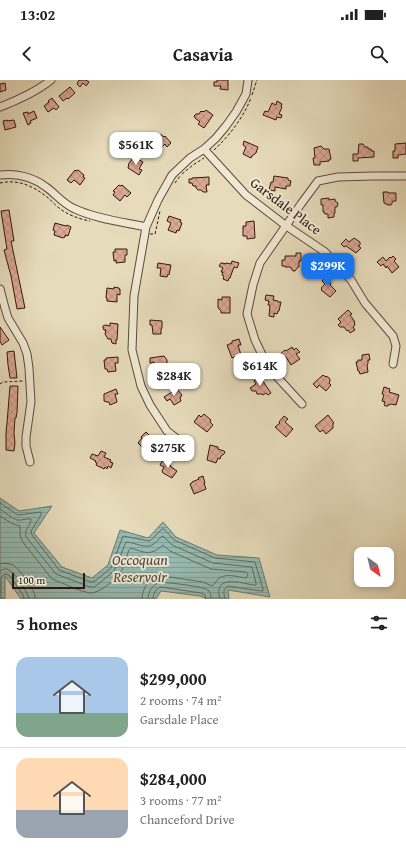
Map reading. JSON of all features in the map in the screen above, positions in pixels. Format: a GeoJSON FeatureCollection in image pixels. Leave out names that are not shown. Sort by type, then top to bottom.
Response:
{"type":"FeatureCollection","features":[{"type":"Feature","properties":{"kind":"street"},"geometry":{"type":"LineString","coordinates":[[0,107],[23,98],[51,80]]}},
{"type":"Feature","properties":{"kind":"street"},"geometry":{"type":"LineString","coordinates":[[188,447],[167,431],[150,405],[141,386],[132,350],[134,296],[146,230],[158,200],[168,181],[172,175],[190,158],[206,152],[236,112],[246,94],[248,80]]}},
{"type":"Feature","properties":{"kind":"street","name":"Garsdale Place"},"geometry":{"type":"LineString","coordinates":[[206,152],[246,195],[325,252],[351,280],[365,303],[393,336],[396,346],[393,364]]}},
{"type":"Feature","properties":{"kind":"street"},"geometry":{"type":"LineString","coordinates":[[0,175],[18,175],[33,179],[47,187],[61,201],[76,210],[146,230]]}},
{"type":"Feature","properties":{"kind":"street"},"geometry":{"type":"LineString","coordinates":[[302,404],[268,367],[255,340],[248,314],[253,285],[260,263],[300,204],[318,181],[338,177],[406,176]]}},
{"type":"Feature","properties":{"kind":"street"},"geometry":{"type":"LineString","coordinates":[[0,288],[8,318],[27,354],[31,402],[26,446],[30,462]]}},
{"type":"Feature","properties":{"kind":"path"},"geometry":{"type":"LineString","coordinates":[[175,183],[180,176],[206,152],[229,135],[238,124],[249,104],[257,80]]}},
{"type":"Feature","properties":{"kind":"path"},"geometry":{"type":"LineString","coordinates":[[0,184],[10,182],[24,184],[40,191],[60,209],[72,216],[82,220],[96,222]]}},
{"type":"Feature","properties":{"kind":"path"},"geometry":{"type":"LineString","coordinates":[[146,230],[155,234],[160,210]]}},
{"type":"Feature","properties":{"kind":"path"},"geometry":{"type":"LineString","coordinates":[[0,384],[3,382],[23,381]]}},
{"type":"Feature","properties":{"kind":"water","name":"Occoquan Reservoir"},"geometry":{"type":"Polygon","coordinates":[[[0,498],[19,511],[52,506],[34,533],[62,567],[92,578],[108,565],[120,530],[148,538],[163,522],[176,537],[217,555],[259,558],[270,597],[228,590],[229,599],[207,599],[200,596],[161,591],[156,599],[21,599],[5,576],[5,599],[0,599],[0,498]]]}},
{"type":"Feature","properties":{"kind":"building"},"geometry":{"type":"Polygon","coordinates":[[[79,80],[86,80],[89,82],[86,86],[83,83],[80,87],[77,84],[79,80]]]}},
{"type":"Feature","properties":{"kind":"building"},"geometry":{"type":"Polygon","coordinates":[[[217,80],[228,80],[228,90],[220,89],[221,86],[214,86],[214,82],[217,82],[217,80]]]}},
{"type":"Feature","properties":{"kind":"building"},"geometry":{"type":"Polygon","coordinates":[[[5,83],[6,90],[0,92],[0,84],[5,83]]]}},
{"type":"Feature","properties":{"kind":"building"},"geometry":{"type":"Polygon","coordinates":[[[70,87],[75,93],[63,101],[59,96],[70,87]]]}},
{"type":"Feature","properties":{"kind":"building"},"geometry":{"type":"Polygon","coordinates":[[[52,98],[59,107],[56,110],[54,108],[48,112],[44,106],[52,98]]]}},
{"type":"Feature","properties":{"kind":"building"},"geometry":{"type":"Polygon","coordinates":[[[277,101],[282,104],[279,114],[282,115],[281,118],[277,117],[276,120],[263,115],[265,111],[268,112],[272,103],[276,105],[277,101]]]}},
{"type":"Feature","properties":{"kind":"building"},"geometry":{"type":"Polygon","coordinates":[[[206,110],[213,115],[204,128],[198,124],[200,122],[194,116],[199,114],[201,111],[204,112],[206,110]]]}},
{"type":"Feature","properties":{"kind":"building"},"geometry":{"type":"Polygon","coordinates":[[[34,111],[37,118],[30,121],[31,123],[28,125],[23,113],[28,112],[28,114],[34,111]]]}},
{"type":"Feature","properties":{"kind":"building"},"geometry":{"type":"Polygon","coordinates":[[[14,120],[16,127],[5,130],[3,121],[14,120]]]}},
{"type":"Feature","properties":{"kind":"building"},"geometry":{"type":"Polygon","coordinates":[[[160,134],[164,137],[165,136],[171,143],[167,147],[165,144],[158,151],[155,149],[153,151],[148,147],[160,134]]]}},
{"type":"Feature","properties":{"kind":"building"},"geometry":{"type":"Polygon","coordinates":[[[244,141],[258,147],[256,153],[251,158],[243,154],[246,147],[243,145],[244,141]]]}},
{"type":"Feature","properties":{"kind":"building"},"geometry":{"type":"Polygon","coordinates":[[[406,143],[406,154],[398,155],[398,158],[393,158],[395,144],[406,143]]]}},
{"type":"Feature","properties":{"kind":"building"},"geometry":{"type":"Polygon","coordinates":[[[359,144],[363,144],[365,147],[368,147],[368,149],[371,149],[371,151],[374,151],[374,157],[358,158],[358,161],[353,161],[353,154],[358,154],[359,144]]]}},
{"type":"Feature","properties":{"kind":"building"},"geometry":{"type":"Polygon","coordinates":[[[321,146],[324,149],[329,149],[331,159],[329,161],[320,162],[320,165],[314,165],[314,148],[321,146]]]}},
{"type":"Feature","properties":{"kind":"building"},"geometry":{"type":"Polygon","coordinates":[[[134,157],[143,162],[139,169],[142,170],[139,175],[128,168],[129,163],[134,157]]]}},
{"type":"Feature","properties":{"kind":"building"},"geometry":{"type":"Polygon","coordinates":[[[75,170],[78,170],[84,175],[83,177],[85,178],[80,185],[74,180],[71,183],[67,180],[75,170]]]}},
{"type":"Feature","properties":{"kind":"building"},"geometry":{"type":"Polygon","coordinates":[[[274,176],[288,178],[288,180],[291,181],[290,186],[286,186],[286,189],[275,187],[275,191],[269,190],[274,176]]]}},
{"type":"Feature","properties":{"kind":"building"},"geometry":{"type":"Polygon","coordinates":[[[209,177],[209,185],[206,185],[207,192],[198,190],[196,186],[189,183],[189,179],[192,178],[209,177]]]}},
{"type":"Feature","properties":{"kind":"building"},"geometry":{"type":"Polygon","coordinates":[[[119,185],[122,185],[131,193],[127,197],[125,195],[120,201],[113,195],[115,192],[113,191],[119,185]]]}},
{"type":"Feature","properties":{"kind":"building"},"geometry":{"type":"Polygon","coordinates":[[[383,192],[396,193],[396,201],[393,201],[391,205],[384,203],[383,192]]]}},
{"type":"Feature","properties":{"kind":"building"},"geometry":{"type":"Polygon","coordinates":[[[329,198],[329,200],[335,199],[338,203],[337,207],[335,207],[334,217],[328,218],[328,214],[323,212],[321,199],[329,198]]]}},
{"type":"Feature","properties":{"kind":"building"},"geometry":{"type":"Polygon","coordinates":[[[9,210],[14,241],[11,241],[25,308],[17,309],[11,276],[4,250],[7,249],[1,211],[9,210]]]}},
{"type":"Feature","properties":{"kind":"building"},"geometry":{"type":"Polygon","coordinates":[[[169,216],[181,220],[180,222],[182,223],[179,231],[177,230],[176,233],[168,230],[171,223],[167,221],[169,216]]]}},
{"type":"Feature","properties":{"kind":"building"},"geometry":{"type":"Polygon","coordinates":[[[254,221],[255,238],[247,239],[247,236],[243,236],[243,226],[246,226],[246,222],[254,221]]]}},
{"type":"Feature","properties":{"kind":"building"},"geometry":{"type":"Polygon","coordinates":[[[55,223],[71,227],[68,236],[65,235],[63,238],[54,235],[55,231],[53,230],[55,223]]]}},
{"type":"Feature","properties":{"kind":"building"},"geometry":{"type":"Polygon","coordinates":[[[354,238],[360,242],[360,245],[358,246],[361,248],[356,253],[341,244],[346,239],[349,242],[354,238]]]}},
{"type":"Feature","properties":{"kind":"building"},"geometry":{"type":"Polygon","coordinates":[[[115,249],[127,249],[125,262],[116,263],[116,260],[114,261],[113,252],[115,252],[115,249]]]}},
{"type":"Feature","properties":{"kind":"building"},"geometry":{"type":"Polygon","coordinates":[[[296,253],[301,253],[301,261],[299,261],[299,267],[295,271],[293,271],[290,267],[282,266],[282,260],[285,260],[285,256],[296,256],[296,253]]]}},
{"type":"Feature","properties":{"kind":"building"},"geometry":{"type":"Polygon","coordinates":[[[393,256],[396,259],[394,261],[399,267],[392,273],[387,266],[386,268],[383,264],[381,266],[377,262],[383,257],[386,261],[393,256]]]}},
{"type":"Feature","properties":{"kind":"building"},"geometry":{"type":"Polygon","coordinates":[[[232,261],[239,263],[237,268],[234,267],[228,281],[223,279],[223,272],[221,272],[223,268],[219,266],[221,263],[231,264],[232,261]]]}},
{"type":"Feature","properties":{"kind":"building"},"geometry":{"type":"Polygon","coordinates":[[[158,263],[171,265],[169,275],[168,274],[167,277],[160,276],[161,268],[157,268],[158,263]]]}},
{"type":"Feature","properties":{"kind":"building"},"geometry":{"type":"Polygon","coordinates":[[[327,276],[331,279],[329,281],[331,284],[330,285],[336,291],[330,297],[321,290],[325,284],[322,281],[327,276]]]}},
{"type":"Feature","properties":{"kind":"building"},"geometry":{"type":"Polygon","coordinates":[[[114,287],[120,289],[120,295],[117,294],[117,302],[107,301],[107,288],[114,289],[114,287]]]}},
{"type":"Feature","properties":{"kind":"building"},"geometry":{"type":"Polygon","coordinates":[[[266,295],[274,296],[273,300],[281,302],[279,311],[277,314],[274,313],[274,317],[269,316],[270,305],[268,305],[269,301],[265,300],[266,295]]]}},
{"type":"Feature","properties":{"kind":"building"},"geometry":{"type":"Polygon","coordinates":[[[222,297],[230,297],[230,313],[221,313],[218,308],[218,299],[222,300],[222,297]]]}},
{"type":"Feature","properties":{"kind":"building"},"geometry":{"type":"Polygon","coordinates":[[[348,310],[352,314],[350,315],[355,322],[353,327],[355,330],[350,333],[344,327],[340,327],[338,325],[341,322],[338,319],[348,310]]]}},
{"type":"Feature","properties":{"kind":"building"},"geometry":{"type":"Polygon","coordinates":[[[150,320],[162,321],[161,334],[153,334],[150,320]]]}},
{"type":"Feature","properties":{"kind":"building"},"geometry":{"type":"Polygon","coordinates":[[[110,323],[118,324],[116,344],[112,343],[111,339],[108,339],[105,334],[106,330],[103,328],[105,325],[110,326],[110,323]]]}},
{"type":"Feature","properties":{"kind":"building"},"geometry":{"type":"Polygon","coordinates":[[[0,327],[9,340],[2,345],[0,341],[0,327]]]}},
{"type":"Feature","properties":{"kind":"building"},"geometry":{"type":"Polygon","coordinates":[[[239,339],[241,345],[238,345],[241,355],[232,358],[227,345],[232,343],[232,341],[239,339]]]}},
{"type":"Feature","properties":{"kind":"building"},"geometry":{"type":"Polygon","coordinates":[[[292,347],[294,350],[296,348],[300,352],[296,354],[300,359],[291,365],[286,357],[282,359],[279,355],[292,347]]]}},
{"type":"Feature","properties":{"kind":"building"},"geometry":{"type":"Polygon","coordinates":[[[14,351],[17,378],[10,378],[7,352],[14,351]]]}},
{"type":"Feature","properties":{"kind":"building"},"geometry":{"type":"Polygon","coordinates":[[[369,354],[370,360],[368,360],[367,365],[368,372],[360,374],[356,362],[358,362],[358,360],[362,360],[362,355],[369,354]]]}},
{"type":"Feature","properties":{"kind":"building"},"geometry":{"type":"Polygon","coordinates":[[[164,356],[167,363],[163,366],[164,369],[156,370],[154,362],[150,363],[150,358],[164,356]]]}},
{"type":"Feature","properties":{"kind":"building"},"geometry":{"type":"Polygon","coordinates":[[[118,357],[118,363],[115,363],[116,371],[108,372],[107,369],[105,369],[104,360],[106,360],[106,358],[118,357]]]}},
{"type":"Feature","properties":{"kind":"building"},"geometry":{"type":"Polygon","coordinates":[[[323,375],[330,379],[329,383],[331,385],[326,391],[319,385],[317,388],[313,384],[323,375]]]}},
{"type":"Feature","properties":{"kind":"building"},"geometry":{"type":"Polygon","coordinates":[[[260,377],[271,393],[268,395],[266,393],[263,395],[257,394],[256,391],[252,391],[250,388],[256,384],[254,381],[260,377]]]}},
{"type":"Feature","properties":{"kind":"building"},"geometry":{"type":"Polygon","coordinates":[[[10,386],[18,386],[14,451],[6,450],[10,386]]]}},
{"type":"Feature","properties":{"kind":"building"},"geometry":{"type":"Polygon","coordinates":[[[384,387],[390,389],[389,392],[399,395],[396,405],[391,404],[385,406],[385,402],[382,401],[384,387]]]}},
{"type":"Feature","properties":{"kind":"building"},"geometry":{"type":"Polygon","coordinates":[[[116,389],[118,394],[115,394],[117,402],[110,405],[109,402],[104,401],[104,394],[116,389]]]}},
{"type":"Feature","properties":{"kind":"building"},"geometry":{"type":"Polygon","coordinates":[[[177,389],[182,395],[180,398],[181,401],[174,405],[170,399],[167,401],[164,397],[177,389]]]}},
{"type":"Feature","properties":{"kind":"building"},"geometry":{"type":"Polygon","coordinates":[[[204,414],[211,420],[210,422],[213,425],[207,432],[194,422],[199,415],[201,417],[204,414]]]}},
{"type":"Feature","properties":{"kind":"building"},"geometry":{"type":"Polygon","coordinates":[[[328,415],[334,423],[333,428],[326,434],[323,430],[320,432],[315,426],[328,415]]]}},
{"type":"Feature","properties":{"kind":"building"},"geometry":{"type":"Polygon","coordinates":[[[284,416],[288,419],[285,422],[293,429],[286,437],[275,427],[280,423],[279,422],[284,416]]]}},
{"type":"Feature","properties":{"kind":"building"},"geometry":{"type":"Polygon","coordinates":[[[146,432],[150,436],[148,438],[156,445],[153,448],[155,451],[151,455],[138,443],[146,432]]]}},
{"type":"Feature","properties":{"kind":"building"},"geometry":{"type":"Polygon","coordinates":[[[210,445],[218,447],[218,449],[225,452],[220,459],[218,458],[216,463],[207,460],[210,445]]]}},
{"type":"Feature","properties":{"kind":"building"},"geometry":{"type":"Polygon","coordinates":[[[101,451],[106,453],[104,457],[111,460],[110,462],[113,463],[111,468],[108,466],[107,469],[105,467],[104,469],[96,465],[96,461],[90,458],[92,454],[98,456],[101,451]]]}},
{"type":"Feature","properties":{"kind":"building"},"geometry":{"type":"Polygon","coordinates":[[[164,458],[169,461],[167,463],[170,466],[177,471],[172,478],[162,471],[164,467],[160,465],[164,458]]]}},
{"type":"Feature","properties":{"kind":"building"},"geometry":{"type":"Polygon","coordinates":[[[203,476],[206,489],[194,494],[190,484],[203,476]]]}}]}
